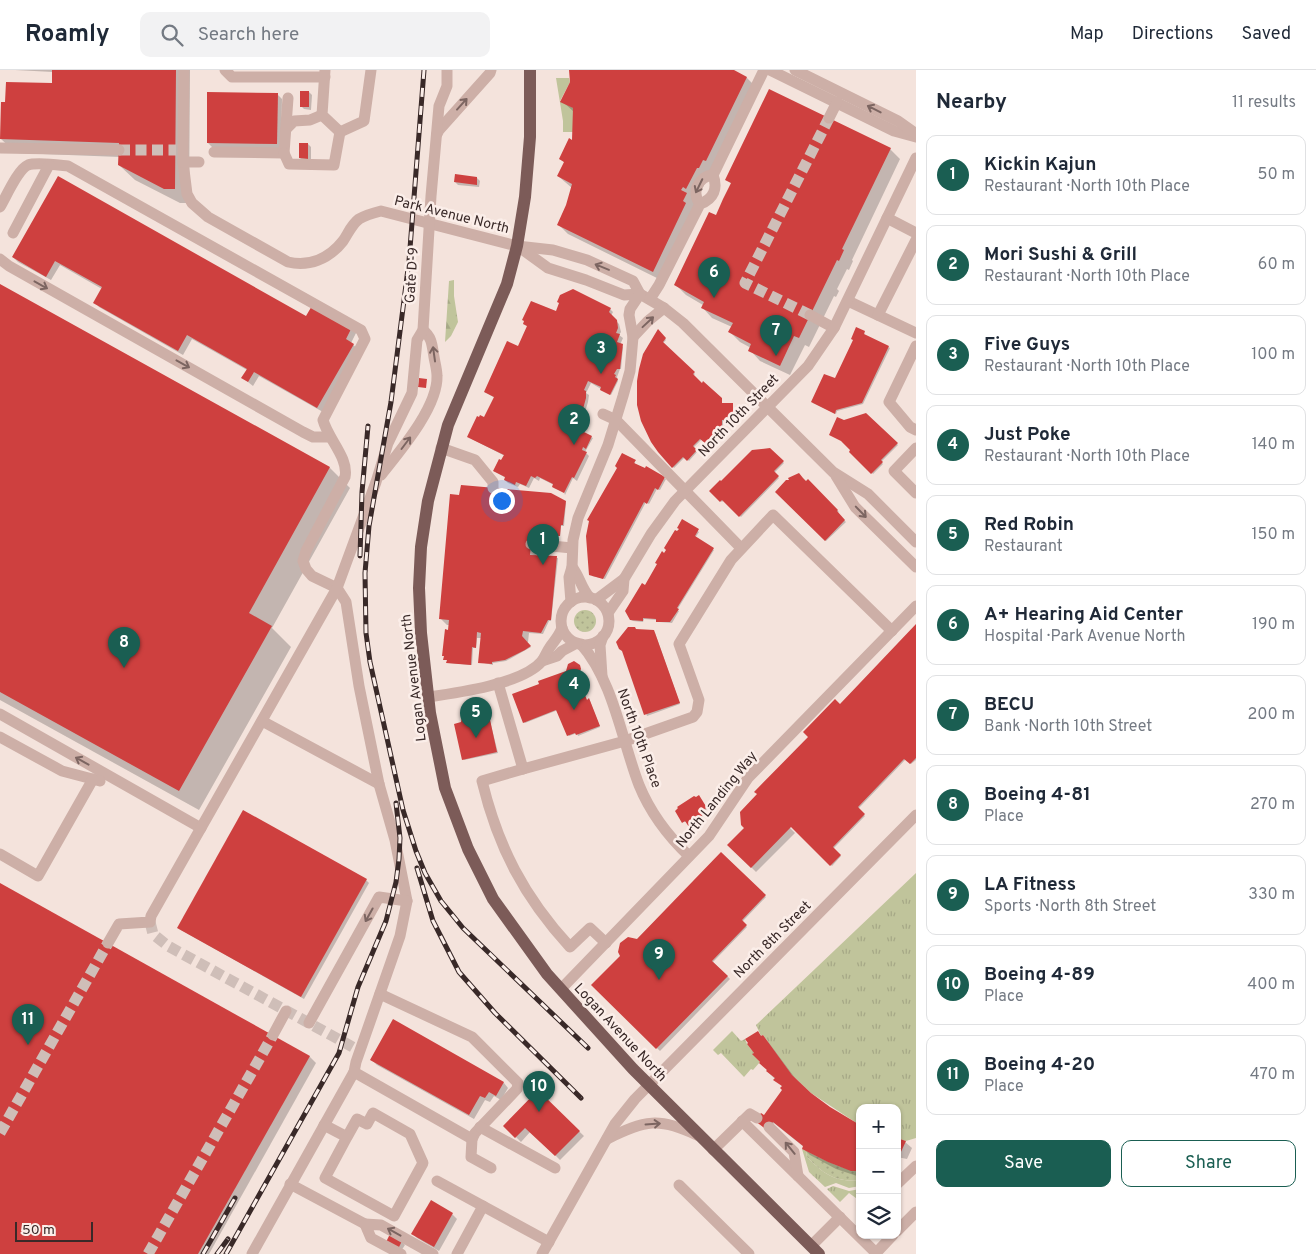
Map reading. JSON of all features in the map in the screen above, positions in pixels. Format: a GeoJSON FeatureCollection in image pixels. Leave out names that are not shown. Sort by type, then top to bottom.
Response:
{"type":"FeatureCollection","features":[{"type":"Feature","properties":{"kind":"main road","name":"Logan Avenue North"},"geometry":{"type":"LineString","coordinates":[[530,70],[530,137],[525,197],[517,246],[506,284],[448,425],[428,501],[421,555],[419,588],[421,633],[428,697],[444,788],[468,849],[493,899],[531,953],[561,989],[650,1085],[815,1250]]}},
{"type":"Feature","properties":{"kind":"street","name":"Park Avenue North"},"geometry":{"type":"LineString","coordinates":[[184,70],[180,154],[187,194],[192,203],[202,213],[288,262],[300,265],[314,262],[331,253],[342,242],[354,224],[369,214],[381,211],[517,246],[553,250],[595,263],[633,281],[645,296],[683,323],[833,472],[868,494],[916,542]]}},
{"type":"Feature","properties":{"kind":"street"},"geometry":{"type":"LineString","coordinates":[[225,70],[232,77],[325,74],[322,115]]}},
{"type":"Feature","properties":{"kind":"street"},"geometry":{"type":"LineString","coordinates":[[340,132],[364,121],[371,70]]}},
{"type":"Feature","properties":{"kind":"street","name":"Gate D-9"},"geometry":{"type":"LineString","coordinates":[[376,482],[388,443],[412,393],[417,340],[422,330],[439,106],[447,86],[447,70]]}},
{"type":"Feature","properties":{"kind":"street"},"geometry":{"type":"LineString","coordinates":[[436,138],[439,130],[491,70]]}},
{"type":"Feature","properties":{"kind":"street"},"geometry":{"type":"LineString","coordinates":[[571,602],[569,577],[578,518],[608,445],[630,371],[633,337],[630,310],[659,285],[700,204],[708,200],[714,192],[715,181],[713,175],[764,70]]}},
{"type":"Feature","properties":{"kind":"street"},"geometry":{"type":"LineString","coordinates":[[770,70],[894,130],[916,136]]}},
{"type":"Feature","properties":{"kind":"street"},"geometry":{"type":"LineString","coordinates":[[795,70],[898,121],[916,136]]}},
{"type":"Feature","properties":{"kind":"street"},"geometry":{"type":"LineString","coordinates":[[288,98],[284,153],[289,164],[334,165],[340,132]]}},
{"type":"Feature","properties":{"kind":"street"},"geometry":{"type":"LineString","coordinates":[[829,118],[837,102]]}},
{"type":"Feature","properties":{"kind":"street"},"geometry":{"type":"LineString","coordinates":[[322,115],[340,132]]}},
{"type":"Feature","properties":{"kind":"street"},"geometry":{"type":"LineString","coordinates":[[286,129],[294,121],[310,120],[322,115]]}},
{"type":"Feature","properties":{"kind":"street"},"geometry":{"type":"LineString","coordinates":[[0,148],[104,146],[118,150]]}},
{"type":"Feature","properties":{"kind":"street"},"geometry":{"type":"LineString","coordinates":[[214,152],[284,153]]}},
{"type":"Feature","properties":{"kind":"street"},"geometry":{"type":"LineString","coordinates":[[180,154],[199,162]]}},
{"type":"Feature","properties":{"kind":"street","name":"North 10th Street"},"geometry":{"type":"LineString","coordinates":[[608,613],[623,590],[624,579],[651,534],[676,501],[808,366],[834,328],[916,158]]}},
{"type":"Feature","properties":{"kind":"street"},"geometry":{"type":"LineString","coordinates":[[0,208],[23,168],[29,165],[68,166],[361,330],[365,339],[323,420],[326,431],[347,469],[345,477],[306,551],[303,561],[306,569],[312,576],[337,588],[346,602],[358,686],[378,784],[395,840],[407,901],[400,936],[354,1072],[252,1254]]}},
{"type":"Feature","properties":{"kind":"street"},"geometry":{"type":"LineString","coordinates":[[13,233],[50,165]]}},
{"type":"Feature","properties":{"kind":"street"},"geometry":{"type":"LineString","coordinates":[[700,204],[696,198],[697,186],[706,176],[713,175]]}},
{"type":"Feature","properties":{"kind":"street"},"geometry":{"type":"LineString","coordinates":[[887,218],[916,233]]}},
{"type":"Feature","properties":{"kind":"street"},"geometry":{"type":"LineString","coordinates":[[878,315],[916,240]]}},
{"type":"Feature","properties":{"kind":"street","name":"Park Avenue North"},"geometry":{"type":"LineString","coordinates":[[517,246],[548,268],[624,295],[645,296]]}},
{"type":"Feature","properties":{"kind":"street"},"geometry":{"type":"LineString","coordinates":[[0,259],[9,266],[303,432],[313,436],[330,437]]}},
{"type":"Feature","properties":{"kind":"street"},"geometry":{"type":"LineString","coordinates":[[848,301],[916,333]]}},
{"type":"Feature","properties":{"kind":"street"},"geometry":{"type":"LineString","coordinates":[[633,337],[648,320],[664,308]]}},
{"type":"Feature","properties":{"kind":"street"},"geometry":{"type":"LineString","coordinates":[[810,315],[834,328]]}},
{"type":"Feature","properties":{"kind":"street"},"geometry":{"type":"LineString","coordinates":[[108,943],[119,924],[150,922],[152,915],[337,588],[376,482],[415,431],[433,394],[437,377],[432,343],[429,336],[422,330]]}},
{"type":"Feature","properties":{"kind":"street"},"geometry":{"type":"LineString","coordinates":[[916,346],[888,402],[910,427],[916,430]]}},
{"type":"Feature","properties":{"kind":"street"},"geometry":{"type":"LineString","coordinates":[[413,387],[422,397],[433,394]]}},
{"type":"Feature","properties":{"kind":"street"},"geometry":{"type":"LineString","coordinates":[[604,414],[616,420],[741,548]]}},
{"type":"Feature","properties":{"kind":"street"},"geometry":{"type":"LineString","coordinates":[[441,448],[475,460],[493,482],[493,488]]}},
{"type":"Feature","properties":{"kind":"street"},"geometry":{"type":"LineString","coordinates":[[916,448],[894,470],[916,493]]}},
{"type":"Feature","properties":{"kind":"street","name":"Park Avenue North"},"geometry":{"type":"LineString","coordinates":[[833,472],[855,507],[916,568]]}},
{"type":"Feature","properties":{"kind":"street"},"geometry":{"type":"LineString","coordinates":[[606,943],[590,928],[570,947],[544,917],[526,891],[504,849],[495,826],[482,780],[625,742],[688,720],[697,712],[699,700],[678,644],[731,560],[773,515],[892,631]]}},
{"type":"Feature","properties":{"kind":"street"},"geometry":{"type":"LineString","coordinates":[[531,544],[572,548]]}},
{"type":"Feature","properties":{"kind":"street"},"geometry":{"type":"LineString","coordinates":[[428,697],[469,691],[498,683],[531,670],[542,661],[557,656],[566,649],[579,644],[592,644],[603,636],[609,625],[608,613],[605,608],[584,591],[578,575],[572,567]]}},
{"type":"Feature","properties":{"kind":"street","name":"North 10th Street"},"geometry":{"type":"LineString","coordinates":[[593,599],[624,579]]}},
{"type":"Feature","properties":{"kind":"street"},"geometry":{"type":"LineString","coordinates":[[542,661],[549,648],[558,638],[562,628],[562,614],[571,602],[576,599],[593,599]]}},
{"type":"Feature","properties":{"kind":"street","name":"North Landing Way"},"geometry":{"type":"LineString","coordinates":[[561,989],[709,836],[748,778],[916,606]]}},
{"type":"Feature","properties":{"kind":"street"},"geometry":{"type":"LineString","coordinates":[[562,628],[571,640],[579,644]]}},
{"type":"Feature","properties":{"kind":"street","name":"North 10th Place"},"geometry":{"type":"LineString","coordinates":[[602,676],[600,645],[603,636]]}},
{"type":"Feature","properties":{"kind":"street","name":"North 10th Place"},"geometry":{"type":"LineString","coordinates":[[579,644],[588,652],[602,676],[640,787],[667,831],[689,856]]}},
{"type":"Feature","properties":{"kind":"street"},"geometry":{"type":"LineString","coordinates":[[498,683],[523,769]]}},
{"type":"Feature","properties":{"kind":"street"},"geometry":{"type":"LineString","coordinates":[[0,714],[201,828]]}},
{"type":"Feature","properties":{"kind":"street"},"geometry":{"type":"LineString","coordinates":[[262,721],[378,784]]}},
{"type":"Feature","properties":{"kind":"street"},"geometry":{"type":"LineString","coordinates":[[0,738],[62,771],[124,785]]}},
{"type":"Feature","properties":{"kind":"street"},"geometry":{"type":"LineString","coordinates":[[0,854],[38,876],[93,779]]}},
{"type":"Feature","properties":{"kind":"street","name":"North 8th Street"},"geometry":{"type":"LineString","coordinates":[[607,1139],[624,1113],[650,1085],[916,815]]}},
{"type":"Feature","properties":{"kind":"street"},"geometry":{"type":"LineString","coordinates":[[309,1023],[379,897],[407,901]]}},
{"type":"Feature","properties":{"kind":"street"},"geometry":{"type":"LineString","coordinates":[[380,994],[472,1037],[518,1083],[517,1090],[480,1127],[472,1139],[471,1157],[491,1168]]}},
{"type":"Feature","properties":{"kind":"street"},"geometry":{"type":"LineString","coordinates":[[273,1035],[286,1010]]}},
{"type":"Feature","properties":{"kind":"street"},"geometry":{"type":"LineString","coordinates":[[354,1072],[472,1139]]}},
{"type":"Feature","properties":{"kind":"street"},"geometry":{"type":"LineString","coordinates":[[373,1113],[410,1134],[423,1163],[394,1216],[325,1178],[347,1137],[358,1119],[367,1124],[373,1113]]}},
{"type":"Feature","properties":{"kind":"street"},"geometry":{"type":"LineString","coordinates":[[713,1150],[750,1114],[757,1118]]}},
{"type":"Feature","properties":{"kind":"street"},"geometry":{"type":"LineString","coordinates":[[742,1121],[840,1217],[856,1226]]}},
{"type":"Feature","properties":{"kind":"street"},"geometry":{"type":"LineString","coordinates":[[542,1254],[607,1139],[626,1129],[653,1122],[668,1123],[700,1136]]}},
{"type":"Feature","properties":{"kind":"street"},"geometry":{"type":"LineString","coordinates":[[324,1125],[347,1137]]}},
{"type":"Feature","properties":{"kind":"street"},"geometry":{"type":"LineString","coordinates":[[480,1127],[555,1168]]}},
{"type":"Feature","properties":{"kind":"street"},"geometry":{"type":"LineString","coordinates":[[769,1127],[794,1152],[798,1176]]}},
{"type":"Feature","properties":{"kind":"street"},"geometry":{"type":"LineString","coordinates":[[901,1180],[916,1166]]}},
{"type":"Feature","properties":{"kind":"street"},"geometry":{"type":"LineString","coordinates":[[437,1181],[549,1242]]}},
{"type":"Feature","properties":{"kind":"street"},"geometry":{"type":"LineString","coordinates":[[290,1184],[365,1224],[381,1225],[433,1254]]}},
{"type":"Feature","properties":{"kind":"street"},"geometry":{"type":"LineString","coordinates":[[679,1185],[749,1254]]}},
{"type":"Feature","properties":{"kind":"street"},"geometry":{"type":"LineString","coordinates":[[457,1254],[483,1206]]}},
{"type":"Feature","properties":{"kind":"street"},"geometry":{"type":"LineString","coordinates":[[901,1227],[916,1212]]}},
{"type":"Feature","properties":{"kind":"street"},"geometry":{"type":"LineString","coordinates":[[815,1250],[840,1217]]}},
{"type":"Feature","properties":{"kind":"street"},"geometry":{"type":"LineString","coordinates":[[365,1224],[371,1238],[401,1254]]}},
{"type":"Feature","properties":{"kind":"street"},"geometry":{"type":"LineString","coordinates":[[866,1239],[876,1253],[889,1239]]}},
{"type":"Feature","properties":{"kind":"green space"},"geometry":{"type":"Polygon","coordinates":[[[556,78],[569,78],[570,82],[560,101],[573,108],[573,132],[563,132],[556,78]]]}},
{"type":"Feature","properties":{"kind":"green space"},"geometry":{"type":"Polygon","coordinates":[[[454,280],[454,296],[458,322],[451,336],[445,342],[449,281],[454,280]]]}},
{"type":"Feature","properties":{"kind":"green space"},"geometry":{"type":"Polygon","coordinates":[[[585,610],[593,613],[596,621],[593,629],[585,632],[577,629],[574,621],[577,613],[585,610]]]}},
{"type":"Feature","properties":{"kind":"green space"},"geometry":{"type":"Polygon","coordinates":[[[916,873],[916,1138],[906,1141],[901,1139],[901,1104],[856,1104],[856,1123],[811,1093],[792,1075],[763,1035],[761,1036],[756,1025],[916,873]]]}},
{"type":"Feature","properties":{"kind":"green space"},"geometry":{"type":"Polygon","coordinates":[[[732,1031],[741,1041],[745,1039],[760,1062],[744,1077],[721,1053],[718,1055],[713,1050],[732,1031]]]}},
{"type":"Feature","properties":{"kind":"green space"},"geometry":{"type":"Polygon","coordinates":[[[802,1149],[806,1151],[807,1157],[824,1172],[843,1180],[856,1180],[856,1187],[849,1188],[836,1183],[825,1187],[809,1172],[802,1149]]]}},
{"type":"Feature","properties":{"kind":"green space"},"geometry":{"type":"Polygon","coordinates":[[[806,1151],[826,1161],[856,1171],[856,1180],[843,1180],[830,1176],[807,1157],[806,1151]]]}},
{"type":"Feature","properties":{"kind":"green space"},"geometry":{"type":"Polygon","coordinates":[[[833,1186],[849,1191],[856,1190],[856,1198],[849,1193],[840,1202],[827,1189],[833,1186]]]}},
{"type":"Feature","properties":{"kind":"building"},"geometry":{"type":"Polygon","coordinates":[[[52,70],[176,70],[175,189],[164,189],[118,165],[119,143],[0,139],[1,102],[5,102],[6,82],[52,83],[52,70]]]}},
{"type":"Feature","properties":{"kind":"building"},"geometry":{"type":"Polygon","coordinates":[[[569,70],[734,70],[747,77],[706,161],[703,160],[699,168],[697,168],[686,189],[683,187],[681,190],[687,193],[683,201],[686,203],[653,272],[557,225],[566,205],[572,184],[557,176],[564,162],[559,159],[569,138],[572,140],[573,108],[560,102],[570,82],[569,70]]]}},
{"type":"Feature","properties":{"kind":"building"},"geometry":{"type":"Polygon","coordinates":[[[769,89],[891,148],[842,249],[844,250],[839,261],[837,260],[799,338],[794,336],[780,366],[748,351],[751,344],[728,332],[733,323],[701,308],[704,302],[674,285],[709,212],[716,215],[731,183],[725,180],[769,89]]]}},
{"type":"Feature","properties":{"kind":"building"},"geometry":{"type":"Polygon","coordinates":[[[300,91],[309,91],[309,107],[300,107],[300,91]]]}},
{"type":"Feature","properties":{"kind":"building"},"geometry":{"type":"Polygon","coordinates":[[[207,92],[278,93],[277,144],[207,143],[207,92]]]}},
{"type":"Feature","properties":{"kind":"building"},"geometry":{"type":"Polygon","coordinates":[[[299,143],[308,143],[308,159],[299,158],[299,143]]]}},
{"type":"Feature","properties":{"kind":"building"},"geometry":{"type":"Polygon","coordinates":[[[455,174],[477,177],[477,185],[454,182],[455,174]]]}},
{"type":"Feature","properties":{"kind":"building"},"geometry":{"type":"Polygon","coordinates":[[[58,176],[306,316],[313,304],[352,327],[346,339],[354,344],[317,408],[254,372],[248,382],[241,378],[247,369],[187,335],[178,351],[93,303],[102,287],[55,261],[46,277],[12,257],[58,176]]]}},
{"type":"Feature","properties":{"kind":"building"},"geometry":{"type":"Polygon","coordinates":[[[0,284],[330,467],[249,613],[272,626],[179,791],[0,692],[0,284]]]}},
{"type":"Feature","properties":{"kind":"building"},"geometry":{"type":"Polygon","coordinates":[[[573,289],[611,308],[609,312],[617,320],[618,328],[616,333],[620,334],[617,342],[623,344],[620,369],[617,369],[614,374],[618,379],[610,395],[600,390],[601,387],[588,381],[584,390],[586,391],[586,398],[583,409],[572,422],[565,421],[563,425],[579,433],[580,430],[592,436],[586,449],[583,447],[582,450],[587,452],[564,493],[552,487],[553,484],[537,476],[535,478],[531,476],[526,486],[516,482],[515,485],[504,480],[505,477],[493,471],[499,459],[501,460],[504,455],[467,437],[477,416],[484,417],[494,397],[484,392],[507,341],[518,346],[527,326],[523,324],[524,321],[522,320],[531,301],[556,311],[560,295],[573,289]]]}},
{"type":"Feature","properties":{"kind":"building"},"geometry":{"type":"Polygon","coordinates":[[[856,327],[865,331],[864,334],[889,346],[862,403],[836,410],[835,414],[811,402],[824,374],[835,378],[853,340],[851,339],[856,327]]]}},
{"type":"Feature","properties":{"kind":"building"},"geometry":{"type":"Polygon","coordinates":[[[658,329],[666,338],[663,342],[695,372],[693,374],[702,383],[703,381],[722,398],[722,403],[733,403],[733,419],[722,420],[722,425],[705,443],[700,439],[693,446],[697,450],[687,461],[683,457],[672,468],[651,442],[641,421],[637,405],[637,381],[643,354],[658,329]]]}},
{"type":"Feature","properties":{"kind":"building"},"geometry":{"type":"Polygon","coordinates":[[[419,378],[427,379],[426,388],[418,387],[419,378]]]}},
{"type":"Feature","properties":{"kind":"building"},"geometry":{"type":"Polygon","coordinates":[[[866,413],[898,443],[881,460],[883,462],[871,474],[841,441],[829,435],[837,417],[844,420],[866,413]]]}},
{"type":"Feature","properties":{"kind":"building"},"geometry":{"type":"Polygon","coordinates":[[[770,448],[784,461],[774,471],[779,476],[739,517],[722,500],[720,502],[709,491],[752,450],[770,448]]]}},
{"type":"Feature","properties":{"kind":"building"},"geometry":{"type":"Polygon","coordinates":[[[622,453],[636,460],[634,463],[645,468],[646,466],[665,477],[658,490],[655,488],[647,504],[644,502],[603,579],[589,575],[586,536],[589,521],[587,520],[617,468],[615,466],[622,453]]]}},
{"type":"Feature","properties":{"kind":"building"},"geometry":{"type":"Polygon","coordinates":[[[799,473],[806,481],[808,479],[838,510],[845,520],[825,541],[775,492],[786,480],[789,480],[788,478],[799,473]]]}},
{"type":"Feature","properties":{"kind":"building"},"geometry":{"type":"Polygon","coordinates":[[[461,485],[551,493],[566,501],[560,536],[532,534],[530,555],[557,556],[551,620],[548,620],[541,633],[523,631],[522,636],[531,646],[505,660],[492,662],[492,664],[478,663],[481,633],[477,632],[476,648],[472,647],[471,665],[446,663],[447,660],[443,660],[444,656],[442,656],[445,629],[448,630],[449,620],[439,619],[450,494],[459,495],[461,485]]]}},
{"type":"Feature","properties":{"kind":"building"},"geometry":{"type":"Polygon","coordinates":[[[682,519],[699,529],[695,536],[714,548],[670,622],[656,622],[656,619],[643,618],[643,621],[630,620],[625,611],[642,583],[645,585],[662,551],[664,553],[666,550],[664,548],[675,530],[679,529],[677,528],[682,519]]]}},
{"type":"Feature","properties":{"kind":"building"},"geometry":{"type":"Polygon","coordinates":[[[916,624],[916,758],[910,764],[904,759],[858,807],[865,814],[833,847],[841,855],[830,866],[791,827],[751,868],[727,845],[744,828],[741,825],[740,812],[757,794],[754,792],[808,737],[803,732],[835,699],[840,704],[916,624]]]}},
{"type":"Feature","properties":{"kind":"building"},"geometry":{"type":"Polygon","coordinates":[[[628,627],[654,630],[680,703],[644,715],[622,651],[616,642],[628,627]]]}},
{"type":"Feature","properties":{"kind":"building"},"geometry":{"type":"Polygon","coordinates":[[[574,661],[580,665],[581,669],[577,676],[587,700],[589,698],[600,726],[576,735],[575,733],[567,736],[556,710],[523,723],[512,694],[539,684],[538,681],[566,671],[568,664],[574,661]]]}},
{"type":"Feature","properties":{"kind":"building"},"geometry":{"type":"Polygon","coordinates":[[[470,710],[475,711],[482,717],[489,715],[497,752],[462,760],[454,724],[461,722],[462,716],[470,710]]]}},
{"type":"Feature","properties":{"kind":"building"},"geometry":{"type":"Polygon","coordinates":[[[699,795],[707,808],[704,809],[705,812],[698,820],[689,827],[685,821],[682,823],[675,811],[677,807],[694,796],[699,795]]]}},
{"type":"Feature","properties":{"kind":"building"},"geometry":{"type":"Polygon","coordinates":[[[243,810],[367,879],[301,997],[177,928],[243,810]]]}},
{"type":"Feature","properties":{"kind":"building"},"geometry":{"type":"Polygon","coordinates":[[[721,852],[766,895],[742,920],[747,925],[712,961],[728,976],[656,1049],[591,985],[620,956],[618,952],[620,943],[628,937],[637,939],[721,852]]]}},
{"type":"Feature","properties":{"kind":"building"},"geometry":{"type":"Polygon","coordinates":[[[0,883],[310,1056],[198,1254],[0,1254],[0,883]]]}},
{"type":"Feature","properties":{"kind":"building"},"geometry":{"type":"Polygon","coordinates":[[[393,1019],[504,1082],[496,1096],[489,1092],[485,1098],[480,1096],[469,1115],[370,1060],[393,1019]]]}},
{"type":"Feature","properties":{"kind":"building"},"geometry":{"type":"Polygon","coordinates":[[[758,1031],[761,1036],[763,1035],[792,1075],[811,1093],[856,1123],[856,1171],[851,1171],[828,1162],[802,1149],[803,1146],[773,1122],[767,1130],[755,1121],[761,1113],[764,1115],[782,1090],[780,1088],[782,1086],[773,1080],[775,1078],[759,1063],[752,1054],[754,1053],[745,1039],[758,1031]]]}},
{"type":"Feature","properties":{"kind":"building"},"geometry":{"type":"Polygon","coordinates":[[[538,1090],[580,1131],[555,1156],[525,1128],[515,1138],[503,1126],[538,1090]]]}},
{"type":"Feature","properties":{"kind":"building"},"geometry":{"type":"Polygon","coordinates":[[[901,1139],[906,1141],[901,1152],[901,1139]]]}},
{"type":"Feature","properties":{"kind":"building"},"geometry":{"type":"Polygon","coordinates":[[[431,1200],[453,1213],[434,1247],[411,1234],[431,1200]]]}},
{"type":"Feature","properties":{"kind":"building"},"geometry":{"type":"Polygon","coordinates":[[[390,1234],[402,1241],[398,1249],[386,1242],[390,1234]]]}},
{"type":"Feature","properties":{"kind":"tunnel"},"geometry":{"type":"LineString","coordinates":[[810,315],[745,283],[829,118]]}},
{"type":"Feature","properties":{"kind":"tunnel"},"geometry":{"type":"LineString","coordinates":[[119,150],[176,150]]}},
{"type":"Feature","properties":{"kind":"tunnel"},"geometry":{"type":"LineString","coordinates":[[150,922],[153,934],[168,946],[360,1051]]}},
{"type":"Feature","properties":{"kind":"tunnel"},"geometry":{"type":"LineString","coordinates":[[0,1133],[108,943]]}},
{"type":"Feature","properties":{"kind":"tunnel"},"geometry":{"type":"LineString","coordinates":[[148,1254],[273,1035]]}},
{"type":"Feature","properties":{"kind":"railway"},"geometry":{"type":"LineString","coordinates":[[424,70],[409,261],[391,402],[369,526],[365,573],[366,633],[370,662],[403,810],[425,873],[441,901],[463,928],[588,1048]]}},
{"type":"Feature","properties":{"kind":"railway"},"geometry":{"type":"LineString","coordinates":[[360,556],[362,492],[368,426]]}},
{"type":"Feature","properties":{"kind":"railway"},"geometry":{"type":"LineString","coordinates":[[226,1254],[339,1053],[358,987],[386,921],[396,882],[400,838],[396,803]]}},
{"type":"Feature","properties":{"kind":"railway"},"geometry":{"type":"LineString","coordinates":[[417,868],[433,921],[459,972],[495,1013],[581,1098]]}},
{"type":"Feature","properties":{"kind":"railway"},"geometry":{"type":"LineString","coordinates":[[203,1254],[235,1198]]}},
{"type":"Feature","properties":{"kind":"railway"},"geometry":{"type":"LineString","coordinates":[[217,1254],[228,1239]]}},
{"type":"Feature","properties":{"kind":"place","name":"A+ Hearing Aid Center"},"geometry":{"type":"Point","coordinates":[714,298]}},
{"type":"Feature","properties":{"kind":"place","name":"BECU"},"geometry":{"type":"Point","coordinates":[776,356]}},
{"type":"Feature","properties":{"kind":"place","name":"Five Guys"},"geometry":{"type":"Point","coordinates":[601,374]}},
{"type":"Feature","properties":{"kind":"place","name":"Mori Sushi & Grill"},"geometry":{"type":"Point","coordinates":[574,445]}},
{"type":"Feature","properties":{"kind":"place","name":"Kickin Kajun"},"geometry":{"type":"Point","coordinates":[543,565]}},
{"type":"Feature","properties":{"kind":"place","name":"Boeing 4-81"},"geometry":{"type":"Point","coordinates":[124,668]}},
{"type":"Feature","properties":{"kind":"place","name":"Just Poke"},"geometry":{"type":"Point","coordinates":[574,710]}},
{"type":"Feature","properties":{"kind":"place","name":"Red Robin"},"geometry":{"type":"Point","coordinates":[476,738]}},
{"type":"Feature","properties":{"kind":"place","name":"LA Fitness"},"geometry":{"type":"Point","coordinates":[659,980]}},
{"type":"Feature","properties":{"kind":"place","name":"Boeing 4-20"},"geometry":{"type":"Point","coordinates":[28,1045]}},
{"type":"Feature","properties":{"kind":"place","name":"Boeing 4-89"},"geometry":{"type":"Point","coordinates":[539,1112]}}]}
